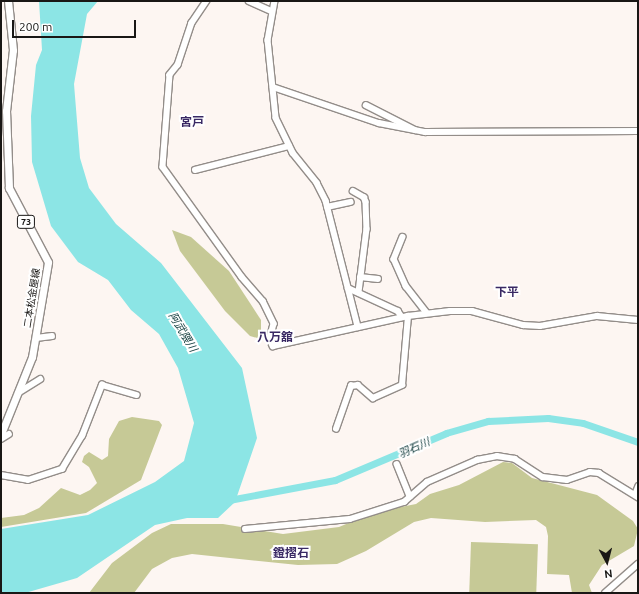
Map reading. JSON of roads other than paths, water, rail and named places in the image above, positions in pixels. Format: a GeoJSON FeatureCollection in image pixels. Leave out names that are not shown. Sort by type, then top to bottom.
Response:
{"type":"FeatureCollection","features":[{"type":"Feature","properties":{"kind":"main road","name":"二本松金屋線"},"geometry":{"type":"LineString","coordinates":[[1,434],[18,393],[36,338],[48,262],[9,188],[6,111],[13,50],[8,1]]}},
{"type":"Feature","properties":{"kind":"street"},"geometry":{"type":"LineString","coordinates":[[207,1],[192,23],[178,65],[170,76],[163,167],[242,277],[263,301],[274,324],[270,339],[273,346],[405,316],[427,313],[472,311],[523,325],[540,326],[597,316],[638,320]]}},
{"type":"Feature","properties":{"kind":"street"},"geometry":{"type":"LineString","coordinates":[[249,1],[270,11]]}},
{"type":"Feature","properties":{"kind":"street"},"geometry":{"type":"LineString","coordinates":[[275,1],[268,25],[276,118],[290,146],[317,183],[327,207],[358,327]]}},
{"type":"Feature","properties":{"kind":"street"},"geometry":{"type":"LineString","coordinates":[[273,87],[394,127],[415,131],[638,131]]}},
{"type":"Feature","properties":{"kind":"street"},"geometry":{"type":"LineString","coordinates":[[366,104],[415,131]]}},
{"type":"Feature","properties":{"kind":"street"},"geometry":{"type":"LineString","coordinates":[[194,170],[290,146]]}},
{"type":"Feature","properties":{"kind":"street"},"geometry":{"type":"LineString","coordinates":[[353,192],[364,197],[366,202],[367,229],[359,292]]}},
{"type":"Feature","properties":{"kind":"street"},"geometry":{"type":"LineString","coordinates":[[327,207],[350,202]]}},
{"type":"Feature","properties":{"kind":"street"},"geometry":{"type":"LineString","coordinates":[[403,237],[394,259],[406,286],[427,313]]}},
{"type":"Feature","properties":{"kind":"street"},"geometry":{"type":"LineString","coordinates":[[360,277],[378,279]]}},
{"type":"Feature","properties":{"kind":"street"},"geometry":{"type":"LineString","coordinates":[[348,288],[398,311],[405,316]]}},
{"type":"Feature","properties":{"kind":"street"},"geometry":{"type":"LineString","coordinates":[[336,429],[351,386],[358,385],[373,398],[402,385],[405,316]]}},
{"type":"Feature","properties":{"kind":"street"},"geometry":{"type":"LineString","coordinates":[[36,338],[52,336]]}},
{"type":"Feature","properties":{"kind":"street"},"geometry":{"type":"LineString","coordinates":[[18,393],[40,379]]}},
{"type":"Feature","properties":{"kind":"street"},"geometry":{"type":"LineString","coordinates":[[1,475],[28,480],[62,469],[82,436],[102,385],[138,395]]}},
{"type":"Feature","properties":{"kind":"street"},"geometry":{"type":"LineString","coordinates":[[1,439],[9,434]]}},
{"type":"Feature","properties":{"kind":"street"},"geometry":{"type":"LineString","coordinates":[[245,529],[350,519],[410,497],[435,478],[497,456],[515,459],[543,477],[567,480],[599,474],[637,496],[638,488]]}},
{"type":"Feature","properties":{"kind":"street"},"geometry":{"type":"LineString","coordinates":[[397,464],[410,497]]}},
{"type":"Feature","properties":{"kind":"street"},"geometry":{"type":"LineString","coordinates":[[605,593],[638,564]]}},
{"type":"Feature","properties":{"kind":"water","name":"阿武隈川"},"geometry":{"type":"Polygon","coordinates":[[[39,1],[98,1],[87,14],[74,84],[80,158],[89,188],[116,224],[161,263],[242,368],[257,438],[235,502],[218,518],[187,518],[155,525],[77,578],[25,593],[1,593],[1,529],[88,515],[155,482],[184,461],[194,423],[178,368],[159,334],[131,310],[108,280],[78,262],[51,226],[32,162],[31,116],[36,65],[42,50],[39,1]]]}},
{"type":"Feature","properties":{"kind":"waterway","name":"羽石川"},"geometry":{"type":"LineString","coordinates":[[229,500],[335,480],[446,433],[488,421],[548,418],[583,423],[638,442]]}},
{"type":"Feature","properties":{"kind":"district","name":"宮戸"},"geometry":{"type":"Point","coordinates":[192,122]}},
{"type":"Feature","properties":{"kind":"district","name":"下平"},"geometry":{"type":"Point","coordinates":[507,292]}},
{"type":"Feature","properties":{"kind":"district","name":"八万舘"},"geometry":{"type":"Point","coordinates":[275,337]}},
{"type":"Feature","properties":{"kind":"district","name":"鐙摺石"},"geometry":{"type":"Point","coordinates":[291,553]}}]}
